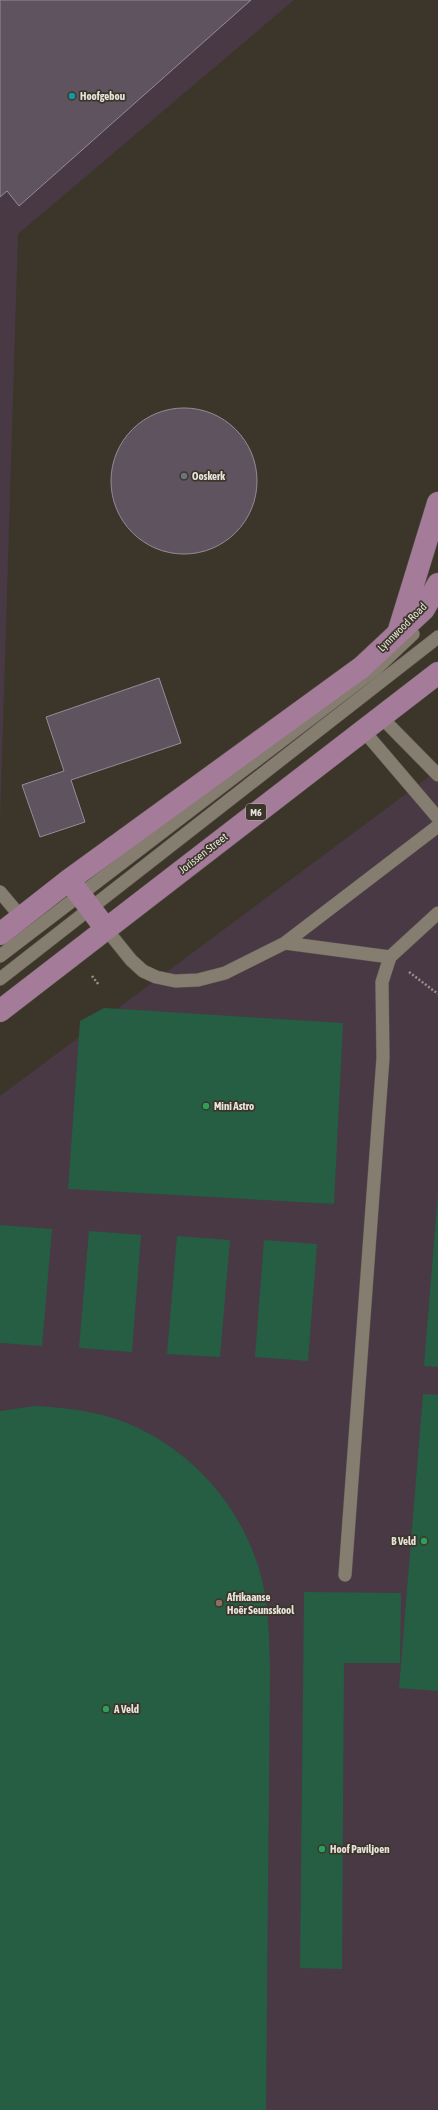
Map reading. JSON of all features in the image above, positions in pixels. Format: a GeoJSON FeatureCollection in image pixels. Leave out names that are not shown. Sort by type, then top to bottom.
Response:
{"type":"FeatureCollection","features":[{"type":"Feature","properties":{"kind":"main road"},"geometry":{"type":"LineString","coordinates":[[399,631],[438,503]]}},
{"type":"Feature","properties":{"kind":"main road","name":"Lynnwood Road"},"geometry":{"type":"LineString","coordinates":[[370,668],[399,631],[424,608],[438,584]]}},
{"type":"Feature","properties":{"kind":"main road"},"geometry":{"type":"LineString","coordinates":[[0,934],[21,917],[80,894],[370,668]]}},
{"type":"Feature","properties":{"kind":"main road","name":"Jorissen Street"},"geometry":{"type":"LineString","coordinates":[[0,1010],[380,716],[408,697],[438,673]]}},
{"type":"Feature","properties":{"kind":"main road"},"geometry":{"type":"LineString","coordinates":[[80,894],[106,929]]}},
{"type":"Feature","properties":{"kind":"lane","name":"Lynnwood Road"},"geometry":{"type":"LineString","coordinates":[[370,668],[432,616],[438,606]]}},
{"type":"Feature","properties":{"kind":"lane"},"geometry":{"type":"LineString","coordinates":[[0,956],[80,894],[382,681],[438,637]]}},
{"type":"Feature","properties":{"kind":"lane"},"geometry":{"type":"LineString","coordinates":[[380,716],[438,775]]}},
{"type":"Feature","properties":{"kind":"lane"},"geometry":{"type":"LineString","coordinates":[[363,730],[438,818]]}},
{"type":"Feature","properties":{"kind":"lane"},"geometry":{"type":"LineString","coordinates":[[106,929],[131,960],[144,971],[156,977],[175,982],[198,980],[225,973],[285,943],[438,826]]}},
{"type":"Feature","properties":{"kind":"lane"},"geometry":{"type":"LineString","coordinates":[[0,892],[21,917]]}},
{"type":"Feature","properties":{"kind":"lane"},"geometry":{"type":"LineString","coordinates":[[0,979],[80,894]]}},
{"type":"Feature","properties":{"kind":"lane"},"geometry":{"type":"LineString","coordinates":[[345,1575],[383,1058],[382,982],[390,957],[438,913]]}},
{"type":"Feature","properties":{"kind":"lane"},"geometry":{"type":"LineString","coordinates":[[285,943],[390,957]]}},
{"type":"Feature","properties":{"kind":"path"},"geometry":{"type":"LineString","coordinates":[[390,957],[438,994]]}},
{"type":"Feature","properties":{"kind":"shaded area","name":"Hoofgebou"},"geometry":{"type":"Polygon","coordinates":[[[0,0],[294,0],[18,234],[0,822],[0,0]]]}},
{"type":"Feature","properties":{"kind":"shaded area","name":"Afrikaanse Hoër Seunsskool"},"geometry":{"type":"Polygon","coordinates":[[[438,770],[438,2110],[0,2110],[0,1096],[438,770]]]}},
{"type":"Feature","properties":{"kind":"green space","name":"Mini Astro"},"geometry":{"type":"Polygon","coordinates":[[[104,1008],[343,1023],[334,1204],[68,1189],[80,1021],[104,1008]]]}},
{"type":"Feature","properties":{"kind":"green space"},"geometry":{"type":"Polygon","coordinates":[[[438,1192],[438,1367],[424,1366],[438,1192]]]}},
{"type":"Feature","properties":{"kind":"green space"},"geometry":{"type":"Polygon","coordinates":[[[0,1225],[52,1229],[42,1346],[0,1343],[0,1225]]]}},
{"type":"Feature","properties":{"kind":"green space"},"geometry":{"type":"Polygon","coordinates":[[[89,1231],[141,1235],[132,1352],[79,1348],[89,1231]]]}},
{"type":"Feature","properties":{"kind":"green space"},"geometry":{"type":"Polygon","coordinates":[[[177,1236],[230,1240],[220,1357],[167,1354],[177,1236]]]}},
{"type":"Feature","properties":{"kind":"green space"},"geometry":{"type":"Polygon","coordinates":[[[264,1240],[317,1244],[308,1361],[255,1357],[264,1240]]]}},
{"type":"Feature","properties":{"kind":"green space","name":"B Veld"},"geometry":{"type":"Polygon","coordinates":[[[423,1394],[438,1395],[438,1691],[399,1688],[423,1394]]]}},
{"type":"Feature","properties":{"kind":"green space","name":"A Veld"},"geometry":{"type":"Polygon","coordinates":[[[35,1406],[82,1411],[116,1419],[152,1435],[176,1451],[197,1469],[216,1489],[233,1512],[246,1536],[257,1562],[264,1589],[267,1609],[270,1668],[266,2110],[0,2110],[0,1411],[35,1406]]]}},
{"type":"Feature","properties":{"kind":"green space","name":"Hoof Paviljoen"},"geometry":{"type":"Polygon","coordinates":[[[304,1592],[401,1593],[400,1663],[344,1663],[342,1969],[300,1968],[304,1592]]]}},
{"type":"Feature","properties":{"kind":"building","name":"Hoofgebou"},"geometry":{"type":"Polygon","coordinates":[[[0,0],[251,0],[19,206],[7,191],[0,197],[0,0]]]}},
{"type":"Feature","properties":{"kind":"building","name":"Ooskerk"},"geometry":{"type":"Polygon","coordinates":[[[184,408],[212,414],[230,425],[240,435],[251,453],[257,481],[251,509],[240,527],[230,537],[212,548],[184,554],[156,548],[138,537],[128,527],[117,509],[111,481],[117,453],[128,435],[138,425],[156,414],[184,408]]]}},
{"type":"Feature","properties":{"kind":"building"},"geometry":{"type":"Polygon","coordinates":[[[159,678],[181,743],[71,780],[85,822],[40,837],[22,785],[64,771],[46,717],[159,678]]]}},
{"type":"Feature","properties":{"kind":"place","name":"Hoofgebou"},"geometry":{"type":"Point","coordinates":[72,96]}},
{"type":"Feature","properties":{"kind":"place","name":"Ooskerk"},"geometry":{"type":"Point","coordinates":[184,476]}},
{"type":"Feature","properties":{"kind":"place","name":"Mini Astro"},"geometry":{"type":"Point","coordinates":[206,1106]}},
{"type":"Feature","properties":{"kind":"place","name":"B Veld"},"geometry":{"type":"Point","coordinates":[424,1541]}},
{"type":"Feature","properties":{"kind":"place","name":"Afrikaanse Hoër Seunsskool"},"geometry":{"type":"Point","coordinates":[219,1603]}},
{"type":"Feature","properties":{"kind":"place","name":"A Veld"},"geometry":{"type":"Point","coordinates":[106,1709]}},
{"type":"Feature","properties":{"kind":"place","name":"Hoof Paviljoen"},"geometry":{"type":"Point","coordinates":[322,1849]}}]}
